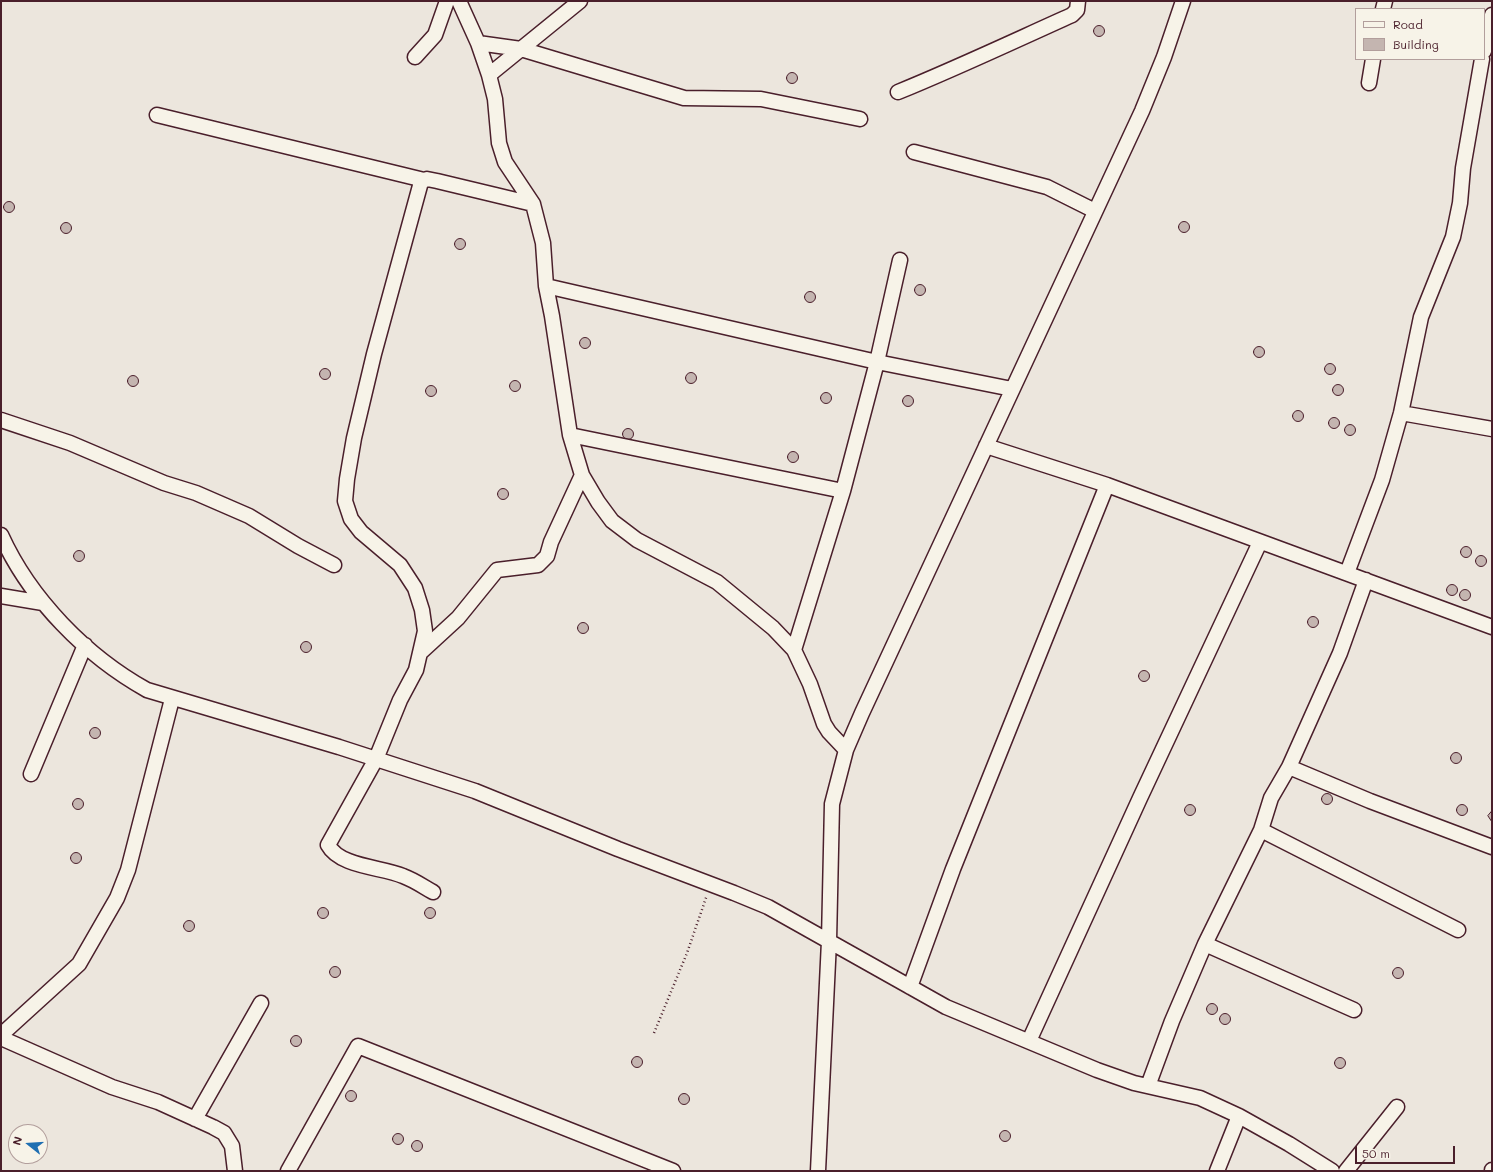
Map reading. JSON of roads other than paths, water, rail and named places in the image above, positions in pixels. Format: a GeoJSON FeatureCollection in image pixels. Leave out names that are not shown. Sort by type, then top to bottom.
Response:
{"type":"FeatureCollection","features":[{"type":"Feature","properties":{"kind":"street"},"geometry":{"type":"LineString","coordinates":[[415,57],[435,35],[447,1]]}},
{"type":"Feature","properties":{"kind":"street"},"geometry":{"type":"LineString","coordinates":[[459,1],[478,43],[489,75],[495,100],[499,143],[505,162],[533,204],[543,243],[546,286],[570,435],[582,475],[598,502],[612,521],[637,540],[717,582],[773,628],[794,650],[810,684],[824,724],[829,732],[846,750]]}},
{"type":"Feature","properties":{"kind":"street"},"geometry":{"type":"LineString","coordinates":[[489,75],[580,1]]}},
{"type":"Feature","properties":{"kind":"street"},"geometry":{"type":"LineString","coordinates":[[898,92],[1072,15],[1077,10],[1078,1]]}},
{"type":"Feature","properties":{"kind":"street"},"geometry":{"type":"LineString","coordinates":[[818,1171],[829,941],[832,804],[846,750],[865,706],[1142,111],[1183,1]]}},
{"type":"Feature","properties":{"kind":"street"},"geometry":{"type":"LineString","coordinates":[[1485,46],[1492,15]]}},
{"type":"Feature","properties":{"kind":"street"},"geometry":{"type":"LineString","coordinates":[[478,43],[521,48],[684,98],[761,99],[860,119]]}},
{"type":"Feature","properties":{"kind":"street"},"geometry":{"type":"LineString","coordinates":[[1369,83],[1373,60]]}},
{"type":"Feature","properties":{"kind":"street"},"geometry":{"type":"LineString","coordinates":[[1347,573],[1382,480],[1401,413],[1421,317],[1453,237],[1460,203],[1463,168],[1482,60]]}},
{"type":"Feature","properties":{"kind":"street"},"geometry":{"type":"LineString","coordinates":[[157,115],[424,180],[437,181],[533,204]]}},
{"type":"Feature","properties":{"kind":"street"},"geometry":{"type":"LineString","coordinates":[[914,152],[1047,187],[1096,211]]}},
{"type":"Feature","properties":{"kind":"street"},"geometry":{"type":"LineString","coordinates":[[424,180],[420,182],[418,187],[372,361],[354,438],[345,501],[351,519],[361,532],[400,565],[415,588],[422,610],[425,631],[416,670],[400,700],[376,759],[328,845],[332,851],[345,860],[403,876],[433,892]]}},
{"type":"Feature","properties":{"kind":"street"},"geometry":{"type":"LineString","coordinates":[[794,650],[843,491],[877,362],[900,260]]}},
{"type":"Feature","properties":{"kind":"street"},"geometry":{"type":"LineString","coordinates":[[546,286],[877,362],[1012,389]]}},
{"type":"Feature","properties":{"kind":"street"},"geometry":{"type":"LineString","coordinates":[[1401,413],[1492,429]]}},
{"type":"Feature","properties":{"kind":"street"},"geometry":{"type":"LineString","coordinates":[[1,420],[70,443],[164,483],[196,493],[249,516],[298,546],[334,565]]}},
{"type":"Feature","properties":{"kind":"street"},"geometry":{"type":"LineString","coordinates":[[570,435],[843,491]]}},
{"type":"Feature","properties":{"kind":"street"},"geometry":{"type":"LineString","coordinates":[[986,446],[1107,485],[1492,627]]}},
{"type":"Feature","properties":{"kind":"street"},"geometry":{"type":"LineString","coordinates":[[421,652],[458,618],[497,570],[538,565],[547,556],[551,542],[582,475]]}},
{"type":"Feature","properties":{"kind":"street"},"geometry":{"type":"LineString","coordinates":[[910,988],[952,869],[1107,485]]}},
{"type":"Feature","properties":{"kind":"street"},"geometry":{"type":"LineString","coordinates":[[1,535],[27,580],[43,603],[58,620],[128,679],[147,690],[172,699],[376,759],[475,791],[618,849],[768,907],[946,1007],[1097,1070],[1134,1083],[1200,1098],[1239,1116],[1289,1144],[1332,1171]]}},
{"type":"Feature","properties":{"kind":"street"},"geometry":{"type":"LineString","coordinates":[[1029,1041],[1140,798],[1260,542]]}},
{"type":"Feature","properties":{"kind":"street"},"geometry":{"type":"LineString","coordinates":[[1148,1086],[1172,1021],[1205,944],[1261,830],[1271,798],[1289,767],[1340,653],[1366,580]]}},
{"type":"Feature","properties":{"kind":"street"},"geometry":{"type":"LineString","coordinates":[[1,596],[43,603]]}},
{"type":"Feature","properties":{"kind":"street"},"geometry":{"type":"LineString","coordinates":[[31,774],[86,645]]}},
{"type":"Feature","properties":{"kind":"street"},"geometry":{"type":"LineString","coordinates":[[1,1035],[79,964],[117,898],[128,870],[172,699]]}},
{"type":"Feature","properties":{"kind":"street"},"geometry":{"type":"LineString","coordinates":[[1289,767],[1370,801],[1492,847]]}},
{"type":"Feature","properties":{"kind":"street"},"geometry":{"type":"LineString","coordinates":[[1261,830],[1458,930]]}},
{"type":"Feature","properties":{"kind":"street"},"geometry":{"type":"LineString","coordinates":[[1205,944],[1354,1010]]}},
{"type":"Feature","properties":{"kind":"street"},"geometry":{"type":"LineString","coordinates":[[195,1119],[261,1003]]}},
{"type":"Feature","properties":{"kind":"street"},"geometry":{"type":"LineString","coordinates":[[1,1038],[112,1087],[158,1102],[224,1133],[232,1146],[235,1171]]}},
{"type":"Feature","properties":{"kind":"street"},"geometry":{"type":"LineString","coordinates":[[288,1171],[358,1046],[673,1171]]}},
{"type":"Feature","properties":{"kind":"street"},"geometry":{"type":"LineString","coordinates":[[1346,1171],[1397,1107]]}},
{"type":"Feature","properties":{"kind":"street"},"geometry":{"type":"LineString","coordinates":[[1217,1171],[1239,1116]]}}]}
